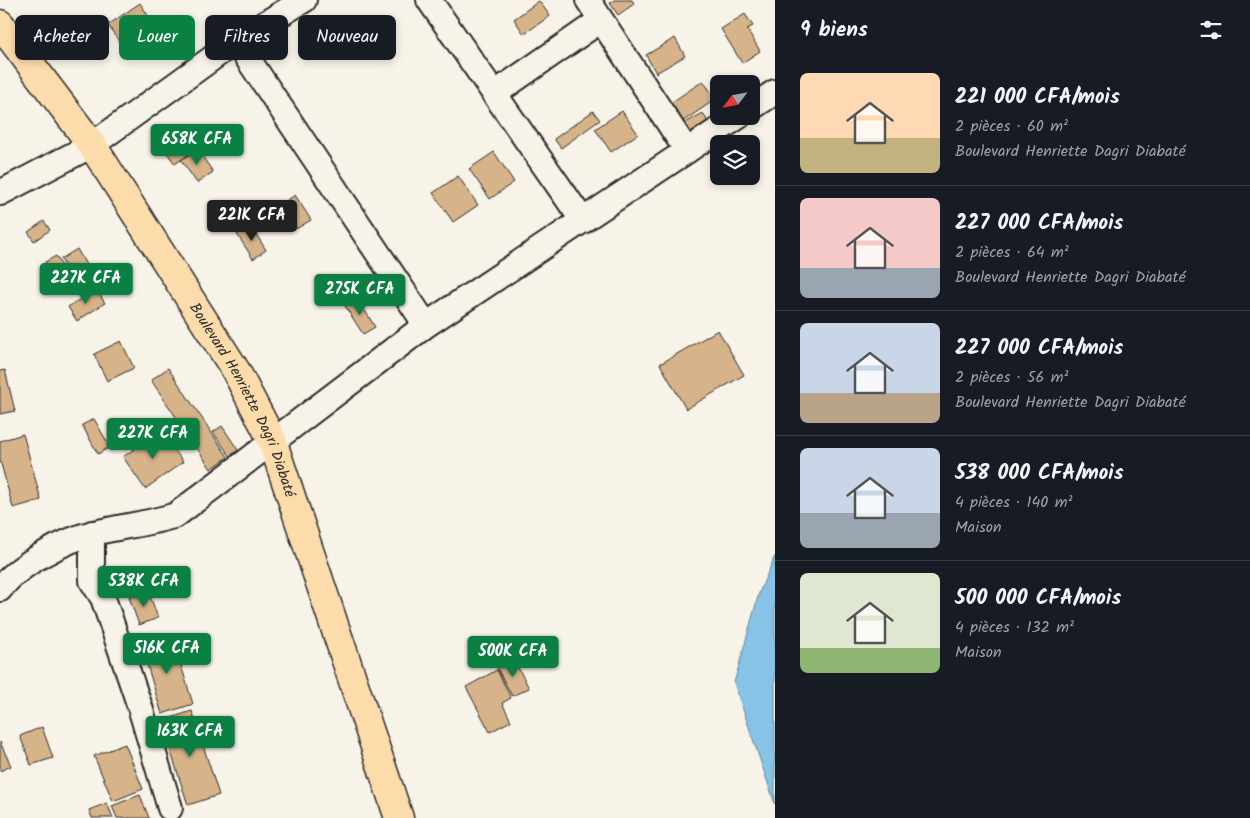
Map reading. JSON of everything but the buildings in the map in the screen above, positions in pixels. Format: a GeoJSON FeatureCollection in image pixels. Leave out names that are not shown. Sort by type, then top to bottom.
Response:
{"type":"FeatureCollection","features":[{"type":"Feature","properties":{"kind":"main road","name":"Boulevard Henriette Dagri Diabaté"},"geometry":{"type":"LineString","coordinates":[[0,24],[92,145],[236,371],[272,440],[288,481],[342,651],[399,818]]}},
{"type":"Feature","properties":{"kind":"street"},"geometry":{"type":"LineString","coordinates":[[279,15],[304,0]]}},
{"type":"Feature","properties":{"kind":"street"},"geometry":{"type":"LineString","coordinates":[[429,0],[582,221]]}},
{"type":"Feature","properties":{"kind":"street"},"geometry":{"type":"LineString","coordinates":[[588,0],[687,151]]}},
{"type":"Feature","properties":{"kind":"street"},"geometry":{"type":"LineString","coordinates":[[494,94],[601,20]]}},
{"type":"Feature","properties":{"kind":"street"},"geometry":{"type":"LineString","coordinates":[[0,193],[92,145],[210,60]]}},
{"type":"Feature","properties":{"kind":"street"},"geometry":{"type":"LineString","coordinates":[[249,60],[426,325]]}},
{"type":"Feature","properties":{"kind":"street"},"geometry":{"type":"LineString","coordinates":[[760,102],[775,92]]}},
{"type":"Feature","properties":{"kind":"street"},"geometry":{"type":"LineString","coordinates":[[0,589],[10,576],[41,555],[92,533],[151,523],[176,515],[272,440],[426,325],[726,125]]}},
{"type":"Feature","properties":{"kind":"street"},"geometry":{"type":"LineString","coordinates":[[92,533],[92,581],[103,598],[140,706],[170,808]]}},
{"type":"Feature","properties":{"kind":"water"},"geometry":{"type":"Polygon","coordinates":[[[775,556],[775,804],[734,683],[759,593],[775,556]]]}}]}
